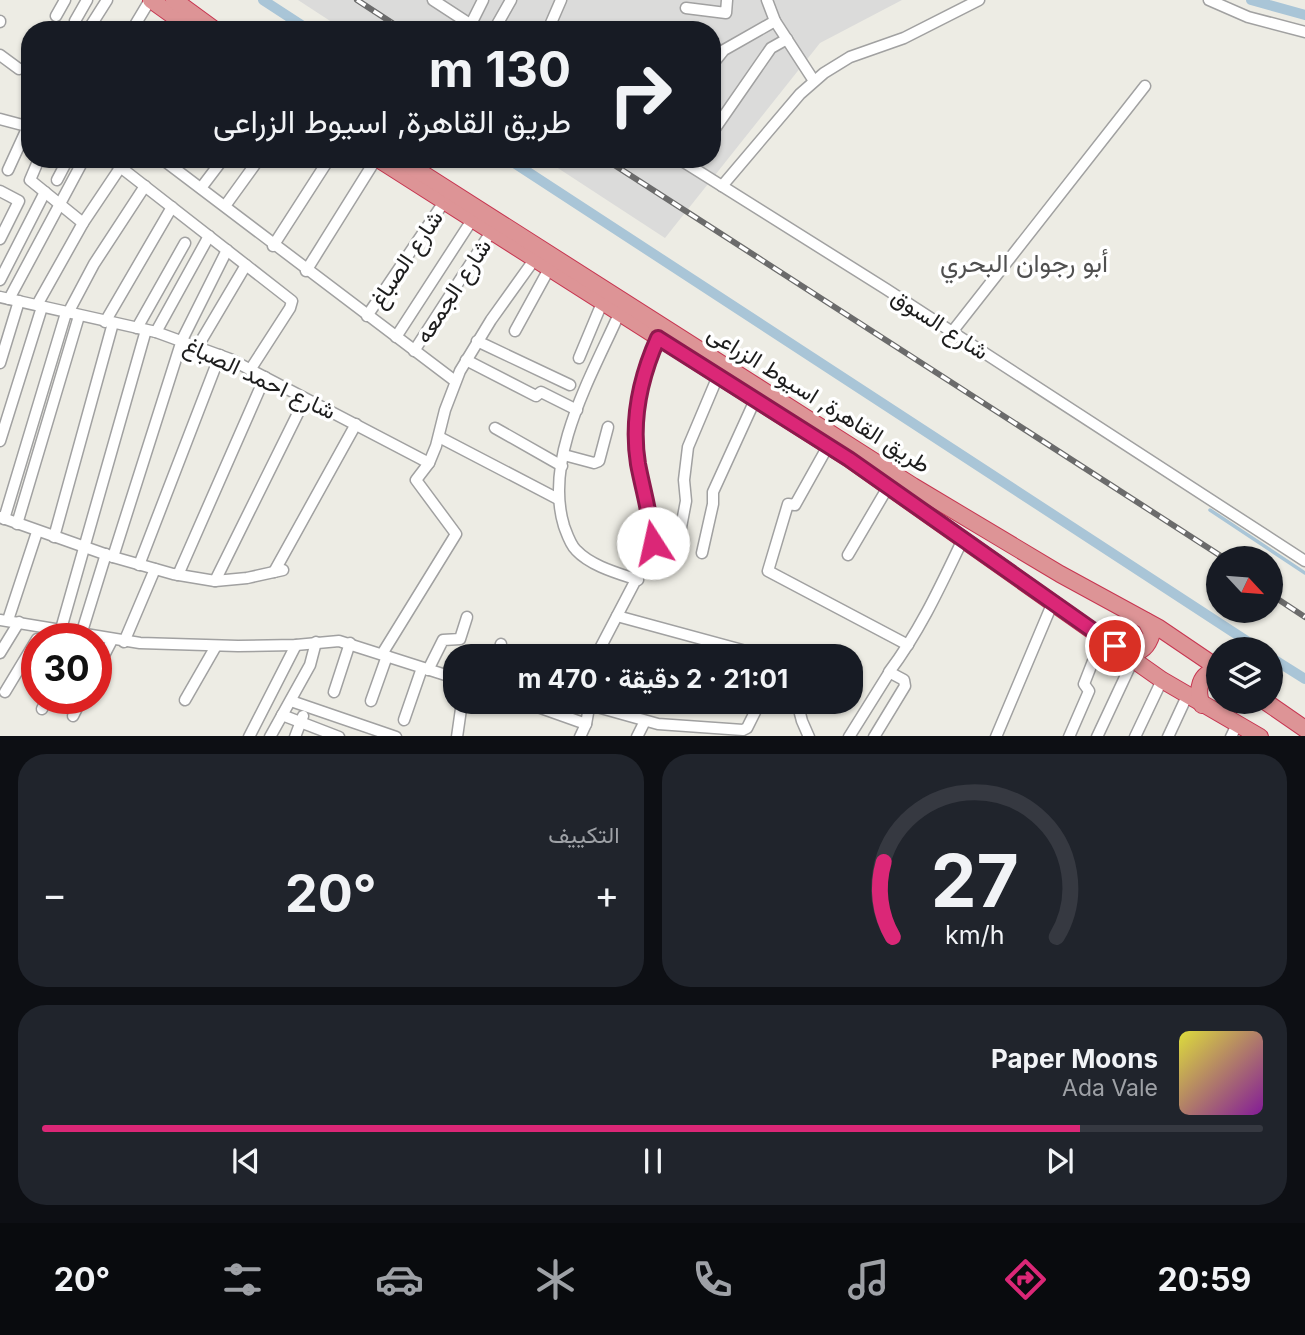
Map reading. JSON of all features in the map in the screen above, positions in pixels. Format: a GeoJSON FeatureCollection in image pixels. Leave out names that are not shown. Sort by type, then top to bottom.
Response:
{"type":"FeatureCollection","features":[{"type":"Feature","properties":{"kind":"highway"},"geometry":{"type":"LineString","coordinates":[[150,0],[186,21]]}},
{"type":"Feature","properties":{"kind":"highway"},"geometry":{"type":"LineString","coordinates":[[174,0],[191,21]]}},
{"type":"Feature","properties":{"kind":"highway","name":"طريق القاهرة, اسيوط الزراعى"},"geometry":{"type":"LineString","coordinates":[[391,168],[620,314],[661,333],[718,376],[888,486],[1234,729],[1256,736]]}},
{"type":"Feature","properties":{"kind":"highway","name":"طريق القاهرة, اسيوط الزراعى"},"geometry":{"type":"LineString","coordinates":[[414,168],[661,333],[1060,574],[1146,621],[1206,662]]}},
{"type":"Feature","properties":{"kind":"highway"},"geometry":{"type":"LineString","coordinates":[[1130,657],[1139,653],[1150,641],[1152,633],[1146,621]]}},
{"type":"Feature","properties":{"kind":"highway"},"geometry":{"type":"LineString","coordinates":[[1202,705],[1198,695],[1199,686],[1206,675]]}},
{"type":"Feature","properties":{"kind":"highway"},"geometry":{"type":"LineString","coordinates":[[1283,714],[1305,729]]}},
{"type":"Feature","properties":{"kind":"street"},"geometry":{"type":"LineString","coordinates":[[56,16],[65,0]]}},
{"type":"Feature","properties":{"kind":"street"},"geometry":{"type":"LineString","coordinates":[[75,21],[87,0]]}},
{"type":"Feature","properties":{"kind":"street"},"geometry":{"type":"LineString","coordinates":[[94,21],[107,0]]}},
{"type":"Feature","properties":{"kind":"street"},"geometry":{"type":"LineString","coordinates":[[137,21],[150,0]]}},
{"type":"Feature","properties":{"kind":"street"},"geometry":{"type":"LineString","coordinates":[[433,0],[445,3],[468,21]]}},
{"type":"Feature","properties":{"kind":"street"},"geometry":{"type":"LineString","coordinates":[[477,21],[483,0]]}},
{"type":"Feature","properties":{"kind":"street"},"geometry":{"type":"LineString","coordinates":[[499,21],[511,0]]}},
{"type":"Feature","properties":{"kind":"street"},"geometry":{"type":"LineString","coordinates":[[552,21],[561,0]]}},
{"type":"Feature","properties":{"kind":"street"},"geometry":{"type":"LineString","coordinates":[[687,8],[726,13],[727,0]]}},
{"type":"Feature","properties":{"kind":"street"},"geometry":{"type":"LineString","coordinates":[[767,0],[775,21],[814,81]]}},
{"type":"Feature","properties":{"kind":"street"},"geometry":{"type":"LineString","coordinates":[[722,186],[814,81],[841,62],[904,38],[979,0]]}},
{"type":"Feature","properties":{"kind":"street"},"geometry":{"type":"LineString","coordinates":[[1209,0],[1248,16],[1305,32]]}},
{"type":"Feature","properties":{"kind":"street"},"geometry":{"type":"LineString","coordinates":[[721,54],[775,21]]}},
{"type":"Feature","properties":{"kind":"street"},"geometry":{"type":"LineString","coordinates":[[721,120],[771,48],[787,39]]}},
{"type":"Feature","properties":{"kind":"street"},"geometry":{"type":"LineString","coordinates":[[0,55],[19,69]]}},
{"type":"Feature","properties":{"kind":"street"},"geometry":{"type":"LineString","coordinates":[[952,332],[1145,86]]}},
{"type":"Feature","properties":{"kind":"street"},"geometry":{"type":"LineString","coordinates":[[0,119],[21,123]]}},
{"type":"Feature","properties":{"kind":"street"},"geometry":{"type":"LineString","coordinates":[[8,170],[21,140]]}},
{"type":"Feature","properties":{"kind":"street"},"geometry":{"type":"LineString","coordinates":[[14,154],[21,156]]}},
{"type":"Feature","properties":{"kind":"street"},"geometry":{"type":"LineString","coordinates":[[35,168],[30,180],[83,223]]}},
{"type":"Feature","properties":{"kind":"street"},"geometry":{"type":"LineString","coordinates":[[57,180],[63,168]]}},
{"type":"Feature","properties":{"kind":"street"},"geometry":{"type":"LineString","coordinates":[[0,363],[9,299],[79,168]]}},
{"type":"Feature","properties":{"kind":"street"},"geometry":{"type":"LineString","coordinates":[[0,441],[40,306],[83,223],[120,168]]}},
{"type":"Feature","properties":{"kind":"street"},"geometry":{"type":"LineString","coordinates":[[128,168],[145,186],[291,300],[290,308],[250,370]]}},
{"type":"Feature","properties":{"kind":"street"},"geometry":{"type":"LineString","coordinates":[[174,168],[273,246],[455,382]]}},
{"type":"Feature","properties":{"kind":"street"},"geometry":{"type":"LineString","coordinates":[[201,188],[216,168]]}},
{"type":"Feature","properties":{"kind":"street"},"geometry":{"type":"LineString","coordinates":[[225,206],[253,168]]}},
{"type":"Feature","properties":{"kind":"street"},"geometry":{"type":"LineString","coordinates":[[273,246],[323,168]]}},
{"type":"Feature","properties":{"kind":"street"},"geometry":{"type":"LineString","coordinates":[[306,271],[371,168]]}},
{"type":"Feature","properties":{"kind":"street","name":"شارع السوق"},"geometry":{"type":"LineString","coordinates":[[699,168],[722,186],[1305,561]]}},
{"type":"Feature","properties":{"kind":"street"},"geometry":{"type":"LineString","coordinates":[[145,186],[97,259],[71,314],[2,518],[139,565],[178,575],[215,581],[279,571],[356,424]]}},
{"type":"Feature","properties":{"kind":"street"},"geometry":{"type":"LineString","coordinates":[[0,191],[18,200],[4,221],[0,239]]}},
{"type":"Feature","properties":{"kind":"street"},"geometry":{"type":"LineString","coordinates":[[0,280],[45,192]]}},
{"type":"Feature","properties":{"kind":"street","name":"شارع الصباغ"},"geometry":{"type":"LineString","coordinates":[[368,316],[444,202]]}},
{"type":"Feature","properties":{"kind":"street"},"geometry":{"type":"LineString","coordinates":[[54,537],[109,323],[172,207]]}},
{"type":"Feature","properties":{"kind":"street"},"geometry":{"type":"LineString","coordinates":[[396,337],[472,220]]}},
{"type":"Feature","properties":{"kind":"street","name":"شارع الجمعه"},"geometry":{"type":"LineString","coordinates":[[414,351],[491,232]]}},
{"type":"Feature","properties":{"kind":"street"},"geometry":{"type":"LineString","coordinates":[[146,330],[209,236]]}},
{"type":"Feature","properties":{"kind":"street"},"geometry":{"type":"LineString","coordinates":[[63,623],[146,330],[185,243]]}},
{"type":"Feature","properties":{"kind":"street"},"geometry":{"type":"LineString","coordinates":[[85,623],[182,340],[227,250]]}},
{"type":"Feature","properties":{"kind":"street"},"geometry":{"type":"LineString","coordinates":[[371,701],[385,655],[456,534],[416,480],[429,463],[439,437],[444,410],[466,360],[534,260]]}},
{"type":"Feature","properties":{"kind":"street"},"geometry":{"type":"LineString","coordinates":[[198,346],[246,265]]}},
{"type":"Feature","properties":{"kind":"street"},"geometry":{"type":"LineString","coordinates":[[515,331],[550,269]]}},
{"type":"Feature","properties":{"kind":"street","name":"شارع احمد الصباغ"},"geometry":{"type":"LineString","coordinates":[[9,299],[146,330],[198,346],[264,377],[429,463]]}},
{"type":"Feature","properties":{"kind":"street"},"geometry":{"type":"LineString","coordinates":[[579,358],[603,303]]}},
{"type":"Feature","properties":{"kind":"street"},"geometry":{"type":"LineString","coordinates":[[17,524],[71,314]]}},
{"type":"Feature","properties":{"kind":"street"},"geometry":{"type":"LineString","coordinates":[[620,314],[577,410],[563,460],[558,499],[565,528],[575,550],[604,568],[638,580]]}},
{"type":"Feature","properties":{"kind":"street"},"geometry":{"type":"LineString","coordinates":[[602,644],[651,554],[653,543],[638,460],[637,409],[648,361],[661,333]]}},
{"type":"Feature","properties":{"kind":"street"},"geometry":{"type":"LineString","coordinates":[[477,341],[570,385]]}},
{"type":"Feature","properties":{"kind":"street"},"geometry":{"type":"LineString","coordinates":[[139,565],[220,355]]}},
{"type":"Feature","properties":{"kind":"street"},"geometry":{"type":"LineString","coordinates":[[466,360],[536,396],[541,392],[577,410]]}},
{"type":"Feature","properties":{"kind":"street"},"geometry":{"type":"LineString","coordinates":[[678,543],[687,500],[684,480],[688,447],[718,376]]}},
{"type":"Feature","properties":{"kind":"street"},"geometry":{"type":"LineString","coordinates":[[178,575],[264,377]]}},
{"type":"Feature","properties":{"kind":"street"},"geometry":{"type":"LineString","coordinates":[[215,581],[305,399]]}},
{"type":"Feature","properties":{"kind":"street"},"geometry":{"type":"LineString","coordinates":[[702,553],[713,493],[755,400]]}},
{"type":"Feature","properties":{"kind":"street"},"geometry":{"type":"LineString","coordinates":[[495,428],[563,460],[594,463],[599,461],[608,427]]}},
{"type":"Feature","properties":{"kind":"street"},"geometry":{"type":"LineString","coordinates":[[439,437],[558,499]]}},
{"type":"Feature","properties":{"kind":"street"},"geometry":{"type":"LineString","coordinates":[[828,446],[795,505],[788,504],[768,571],[908,645]]}},
{"type":"Feature","properties":{"kind":"street"},"geometry":{"type":"LineString","coordinates":[[848,555],[888,486]]}},
{"type":"Feature","properties":{"kind":"street"},"geometry":{"type":"LineString","coordinates":[[0,653],[37,531]]}},
{"type":"Feature","properties":{"kind":"street"},"geometry":{"type":"LineString","coordinates":[[850,736],[908,645],[937,594],[963,539]]}},
{"type":"Feature","properties":{"kind":"street"},"geometry":{"type":"LineString","coordinates":[[112,649],[155,569]]}},
{"type":"Feature","properties":{"kind":"street"},"geometry":{"type":"LineString","coordinates":[[996,736],[1053,602]]}},
{"type":"Feature","properties":{"kind":"street"},"geometry":{"type":"LineString","coordinates":[[617,616],[720,644]]}},
{"type":"Feature","properties":{"kind":"street"},"geometry":{"type":"LineString","coordinates":[[404,720],[425,669],[443,640],[460,639],[467,617]]}},
{"type":"Feature","properties":{"kind":"street"},"geometry":{"type":"LineString","coordinates":[[1069,736],[1089,691],[1084,684],[1102,638]]}},
{"type":"Feature","properties":{"kind":"street"},"geometry":{"type":"LineString","coordinates":[[112,640],[216,646],[296,645],[333,640],[350,643],[443,674]]}},
{"type":"Feature","properties":{"kind":"street"},"geometry":{"type":"LineString","coordinates":[[271,736],[312,659],[316,642]]}},
{"type":"Feature","properties":{"kind":"street"},"geometry":{"type":"LineString","coordinates":[[334,692],[350,643]]}},
{"type":"Feature","properties":{"kind":"street"},"geometry":{"type":"LineString","coordinates":[[250,736],[296,645]]}},
{"type":"Feature","properties":{"kind":"street"},"geometry":{"type":"LineString","coordinates":[[185,700],[216,646]]}},
{"type":"Feature","properties":{"kind":"street"},"geometry":{"type":"LineString","coordinates":[[1097,736],[1130,657]]}},
{"type":"Feature","properties":{"kind":"street"},"geometry":{"type":"LineString","coordinates":[[5,692],[21,666]]}},
{"type":"Feature","properties":{"kind":"street"},"geometry":{"type":"LineString","coordinates":[[875,736],[905,686],[904,680],[889,673]]}},
{"type":"Feature","properties":{"kind":"street"},"geometry":{"type":"LineString","coordinates":[[1135,736],[1162,680]]}},
{"type":"Feature","properties":{"kind":"street"},"geometry":{"type":"LineString","coordinates":[[1168,736],[1187,696]]}},
{"type":"Feature","properties":{"kind":"street"},"geometry":{"type":"LineString","coordinates":[[291,701],[393,736]]}},
{"type":"Feature","properties":{"kind":"street"},"geometry":{"type":"LineString","coordinates":[[295,736],[306,706]]}},
{"type":"Feature","properties":{"kind":"street"},"geometry":{"type":"LineString","coordinates":[[457,736],[460,714]]}},
{"type":"Feature","properties":{"kind":"street"},"geometry":{"type":"LineString","coordinates":[[558,714],[586,724]]}},
{"type":"Feature","properties":{"kind":"street"},"geometry":{"type":"LineString","coordinates":[[580,736],[588,714]]}},
{"type":"Feature","properties":{"kind":"street"},"geometry":{"type":"LineString","coordinates":[[622,714],[645,722],[673,726],[743,730],[754,714]]}},
{"type":"Feature","properties":{"kind":"street"},"geometry":{"type":"LineString","coordinates":[[800,714],[809,736]]}},
{"type":"Feature","properties":{"kind":"street"},"geometry":{"type":"LineString","coordinates":[[282,715],[336,736]]}},
{"type":"Feature","properties":{"kind":"street"},"geometry":{"type":"LineString","coordinates":[[638,736],[645,722]]}},
{"type":"Feature","properties":{"kind":"shaded area"},"geometry":{"type":"Polygon","coordinates":[[[298,0],[902,0],[820,43],[721,168],[721,21],[330,21],[298,0]]]}},
{"type":"Feature","properties":{"kind":"shaded area"},"geometry":{"type":"Polygon","coordinates":[[[558,168],[721,168],[665,238],[558,168]]]}},
{"type":"Feature","properties":{"kind":"waterway"},"geometry":{"type":"LineString","coordinates":[[263,0],[295,21]]}},
{"type":"Feature","properties":{"kind":"waterway"},"geometry":{"type":"LineString","coordinates":[[1251,0],[1305,15]]}},
{"type":"Feature","properties":{"kind":"waterway"},"geometry":{"type":"LineString","coordinates":[[522,168],[1241,637]]}},
{"type":"Feature","properties":{"kind":"waterway"},"geometry":{"type":"LineString","coordinates":[[1210,510],[1305,573]]}},
{"type":"Feature","properties":{"kind":"waterway"},"geometry":{"type":"LineString","coordinates":[[1283,665],[1305,679]]}},
{"type":"Feature","properties":{"kind":"railway"},"geometry":{"type":"LineString","coordinates":[[357,0],[389,21]]}},
{"type":"Feature","properties":{"kind":"railway"},"geometry":{"type":"LineString","coordinates":[[619,168],[1206,546]]}},
{"type":"Feature","properties":{"kind":"railway"},"geometry":{"type":"LineString","coordinates":[[1283,603],[1305,617]]}},
{"type":"Feature","properties":{"kind":"district","name":"أبو رجوان البحري"},"geometry":{"type":"Point","coordinates":[1024,262]}},
{"type":"Feature","properties":{"kind":"route"},"geometry":{"type":"LineString","coordinates":[[653,543],[635,434],[641,385],[658,338],[849,459],[1115,646]]}}]}
